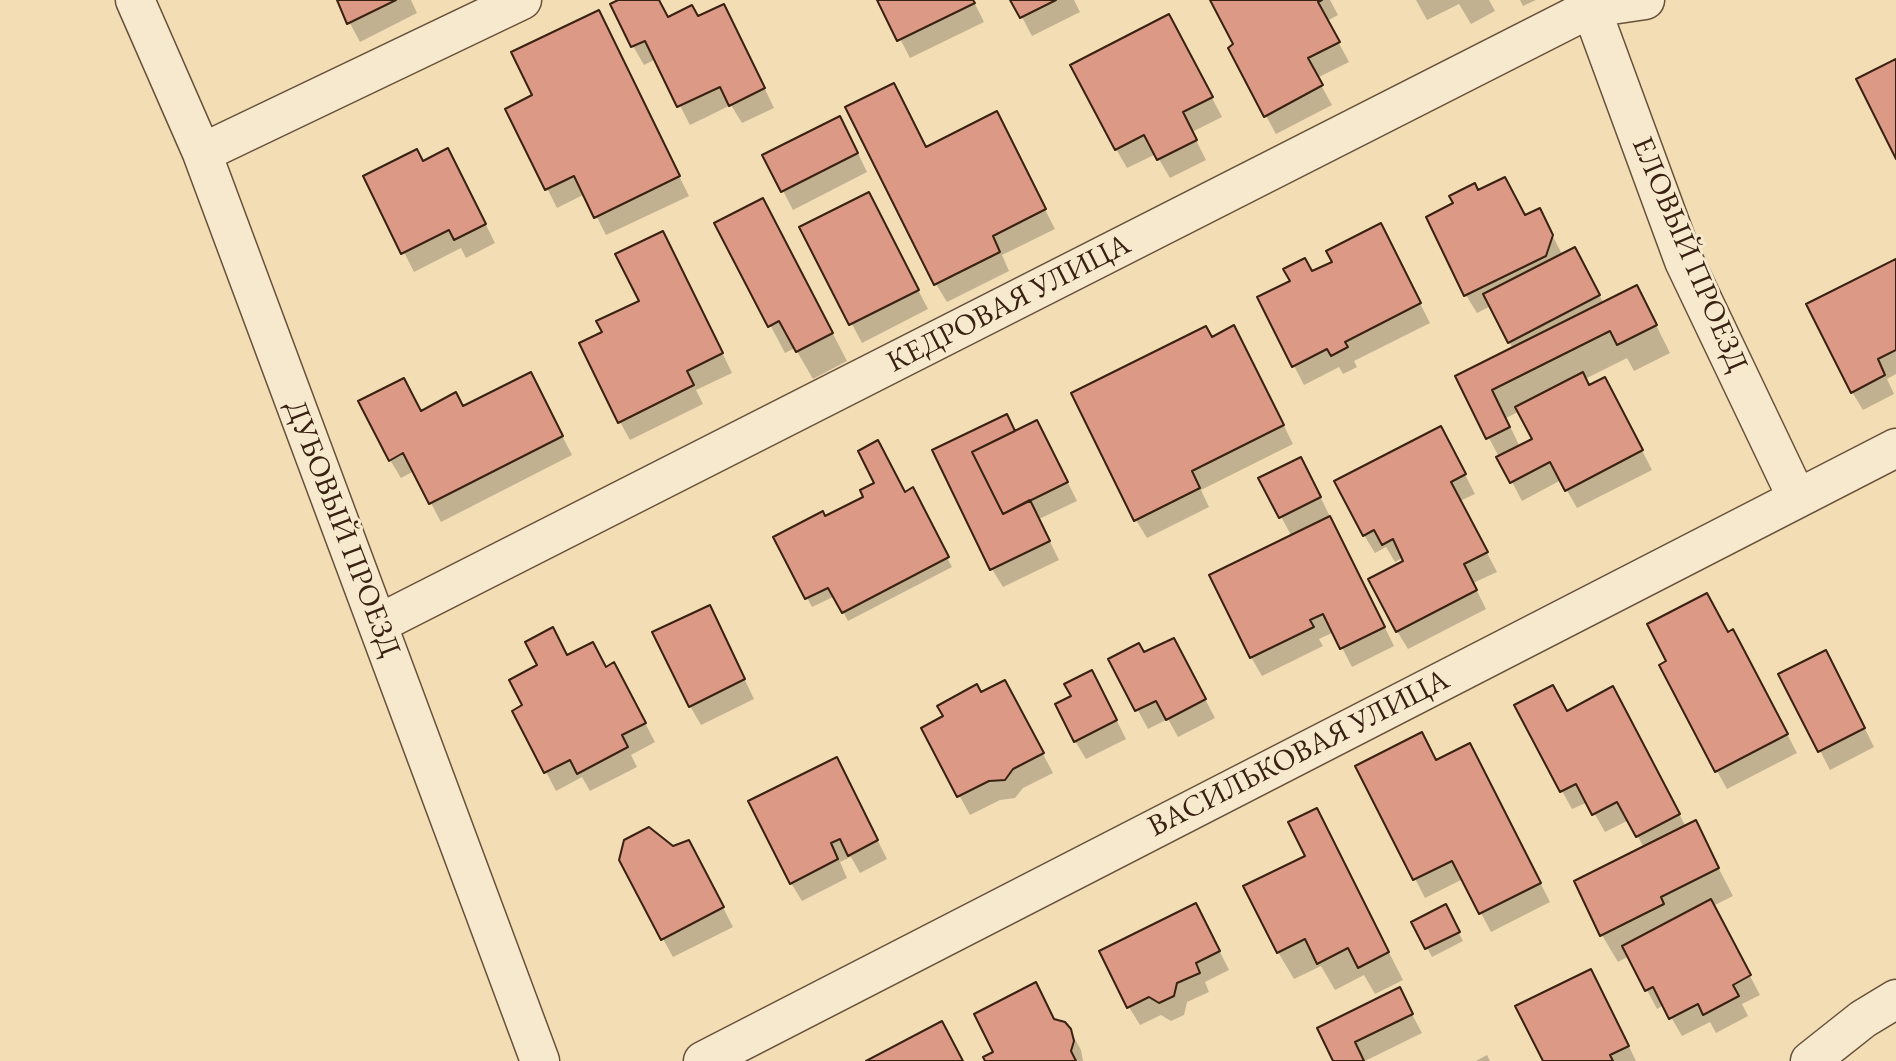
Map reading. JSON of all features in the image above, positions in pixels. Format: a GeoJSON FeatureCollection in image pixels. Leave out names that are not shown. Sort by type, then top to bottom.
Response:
{"type":"FeatureCollection","features":[{"type":"Feature","properties":{"kind":"street","name":"ДУБОВЫЙ ПРОЕЗД"},"geometry":{"type":"LineString","coordinates":[[135,0],[202,153],[540,1061]]}},
{"type":"Feature","properties":{"kind":"street"},"geometry":{"type":"LineString","coordinates":[[202,153],[522,0]]}},
{"type":"Feature","properties":{"kind":"street","name":"КЕДРОВАЯ УЛИЦА"},"geometry":{"type":"LineString","coordinates":[[378,624],[1591,8],[1645,0]]}},
{"type":"Feature","properties":{"kind":"street","name":"ЕЛОВЫЙ ПРОЕЗД"},"geometry":{"type":"LineString","coordinates":[[1591,8],[1684,261],[1797,498]]}},
{"type":"Feature","properties":{"kind":"street","name":"ВАСИЛЬКОВАЯ УЛИЦА"},"geometry":{"type":"LineString","coordinates":[[703,1061],[1896,448]]}},
{"type":"Feature","properties":{"kind":"street"},"geometry":{"type":"LineString","coordinates":[[1810,1061],[1863,1019],[1896,999]]}},
{"type":"Feature","properties":{"kind":"building"},"geometry":{"type":"Polygon","coordinates":[[[337,0],[396,0],[347,24],[337,0]]]}},
{"type":"Feature","properties":{"kind":"building"},"geometry":{"type":"Polygon","coordinates":[[[618,0],[659,0],[668,17],[692,5],[698,16],[724,4],[765,88],[729,106],[720,87],[677,107],[645,41],[631,47],[610,4],[618,0]]]}},
{"type":"Feature","properties":{"kind":"building"},"geometry":{"type":"Polygon","coordinates":[[[877,0],[973,0],[975,3],[897,41],[877,0]]]}},
{"type":"Feature","properties":{"kind":"building"},"geometry":{"type":"Polygon","coordinates":[[[1010,0],[1056,0],[1020,18],[1010,0]]]}},
{"type":"Feature","properties":{"kind":"building"},"geometry":{"type":"Polygon","coordinates":[[[1210,0],[1322,0],[1318,2],[1340,42],[1308,58],[1323,85],[1264,117],[1228,48],[1233,44],[1210,0]]]}},
{"type":"Feature","properties":{"kind":"building"},"geometry":{"type":"Polygon","coordinates":[[[599,10],[680,176],[594,218],[574,176],[545,190],[505,109],[532,95],[511,52],[599,10]]]}},
{"type":"Feature","properties":{"kind":"building"},"geometry":{"type":"Polygon","coordinates":[[[1169,14],[1213,97],[1183,112],[1197,140],[1157,160],[1144,135],[1115,150],[1070,65],[1169,14]]]}},
{"type":"Feature","properties":{"kind":"building"},"geometry":{"type":"Polygon","coordinates":[[[1896,59],[1896,159],[1856,79],[1896,59]]]}},
{"type":"Feature","properties":{"kind":"building"},"geometry":{"type":"Polygon","coordinates":[[[894,83],[926,147],[997,111],[1046,209],[993,236],[1000,252],[934,285],[845,107],[894,83]]]}},
{"type":"Feature","properties":{"kind":"building"},"geometry":{"type":"Polygon","coordinates":[[[840,116],[858,153],[781,192],[762,155],[840,116]]]}},
{"type":"Feature","properties":{"kind":"building"},"geometry":{"type":"Polygon","coordinates":[[[448,148],[486,224],[454,240],[449,230],[401,254],[363,176],[417,149],[423,161],[448,148]]]}},
{"type":"Feature","properties":{"kind":"building"},"geometry":{"type":"Polygon","coordinates":[[[1505,177],[1525,215],[1540,208],[1553,235],[1546,256],[1464,296],[1426,217],[1453,203],[1449,196],[1475,183],[1478,190],[1505,177]]]}},
{"type":"Feature","properties":{"kind":"building"},"geometry":{"type":"Polygon","coordinates":[[[869,192],[919,290],[849,325],[799,227],[869,192]]]}},
{"type":"Feature","properties":{"kind":"building"},"geometry":{"type":"Polygon","coordinates":[[[763,198],[833,333],[796,352],[779,321],[768,327],[714,223],[763,198]]]}},
{"type":"Feature","properties":{"kind":"building"},"geometry":{"type":"Polygon","coordinates":[[[1381,223],[1421,303],[1345,342],[1348,347],[1331,356],[1327,349],[1292,367],[1257,297],[1290,281],[1283,269],[1305,258],[1312,271],[1332,262],[1326,251],[1381,223]]]}},
{"type":"Feature","properties":{"kind":"building"},"geometry":{"type":"Polygon","coordinates":[[[663,231],[723,353],[687,371],[694,385],[618,423],[579,343],[602,332],[596,321],[639,301],[615,254],[663,231]]]}},
{"type":"Feature","properties":{"kind":"building"},"geometry":{"type":"Polygon","coordinates":[[[1575,247],[1600,295],[1508,343],[1483,294],[1575,247]]]}},
{"type":"Feature","properties":{"kind":"building"},"geometry":{"type":"Polygon","coordinates":[[[1896,259],[1896,350],[1878,359],[1885,375],[1851,393],[1806,304],[1896,259]]]}},
{"type":"Feature","properties":{"kind":"building"},"geometry":{"type":"Polygon","coordinates":[[[1637,285],[1657,325],[1617,345],[1610,331],[1492,390],[1510,427],[1486,439],[1455,376],[1637,285]]]}},
{"type":"Feature","properties":{"kind":"building"},"geometry":{"type":"Polygon","coordinates":[[[1234,325],[1284,425],[1192,471],[1200,488],[1134,521],[1071,393],[1206,326],[1212,337],[1234,325]]]}},
{"type":"Feature","properties":{"kind":"building"},"geometry":{"type":"Polygon","coordinates":[[[531,372],[563,436],[429,504],[403,453],[389,461],[358,401],[404,378],[421,411],[456,392],[463,406],[531,372]]]}},
{"type":"Feature","properties":{"kind":"building"},"geometry":{"type":"Polygon","coordinates":[[[1583,372],[1589,385],[1605,377],[1643,450],[1565,491],[1550,462],[1510,483],[1496,457],[1532,439],[1515,407],[1583,372]]]}},
{"type":"Feature","properties":{"kind":"building"},"geometry":{"type":"Polygon","coordinates":[[[1007,414],[1015,431],[972,452],[1003,514],[1030,500],[1050,541],[990,570],[932,450],[1007,414]]]}},
{"type":"Feature","properties":{"kind":"building"},"geometry":{"type":"Polygon","coordinates":[[[1037,420],[1068,482],[1003,514],[972,452],[1037,420]]]}},
{"type":"Feature","properties":{"kind":"building"},"geometry":{"type":"Polygon","coordinates":[[[1441,426],[1466,474],[1451,482],[1488,552],[1464,564],[1477,590],[1396,632],[1368,579],[1403,561],[1393,539],[1382,545],[1374,530],[1363,536],[1334,481],[1441,426]]]}},
{"type":"Feature","properties":{"kind":"building"},"geometry":{"type":"Polygon","coordinates":[[[878,440],[905,492],[913,487],[949,557],[842,613],[828,588],[805,599],[773,537],[823,511],[825,516],[863,497],[860,490],[874,483],[858,451],[878,440]]]}},
{"type":"Feature","properties":{"kind":"building"},"geometry":{"type":"Polygon","coordinates":[[[1301,457],[1321,497],[1279,518],[1258,478],[1301,457]]]}},
{"type":"Feature","properties":{"kind":"building"},"geometry":{"type":"Polygon","coordinates":[[[1330,516],[1385,627],[1340,649],[1323,614],[1310,620],[1314,627],[1250,658],[1209,575],[1330,516]]]}},
{"type":"Feature","properties":{"kind":"building"},"geometry":{"type":"Polygon","coordinates":[[[1707,593],[1728,632],[1733,629],[1788,734],[1715,772],[1659,665],[1666,661],[1647,624],[1707,593]]]}},
{"type":"Feature","properties":{"kind":"building"},"geometry":{"type":"Polygon","coordinates":[[[710,605],[745,679],[689,707],[652,632],[710,605]]]}},
{"type":"Feature","properties":{"kind":"building"},"geometry":{"type":"Polygon","coordinates":[[[553,627],[567,655],[593,642],[606,667],[614,662],[646,723],[622,735],[628,747],[577,774],[570,760],[544,773],[512,711],[522,705],[509,680],[537,665],[525,642],[553,627]]]}},
{"type":"Feature","properties":{"kind":"building"},"geometry":{"type":"Polygon","coordinates":[[[1174,638],[1206,699],[1166,720],[1156,701],[1135,711],[1108,659],[1139,643],[1144,652],[1174,638]]]}},
{"type":"Feature","properties":{"kind":"building"},"geometry":{"type":"Polygon","coordinates":[[[1826,650],[1865,728],[1818,752],[1778,674],[1826,650]]]}},
{"type":"Feature","properties":{"kind":"building"},"geometry":{"type":"Polygon","coordinates":[[[1092,670],[1117,720],[1074,742],[1055,704],[1071,696],[1064,684],[1092,670]]]}},
{"type":"Feature","properties":{"kind":"building"},"geometry":{"type":"Polygon","coordinates":[[[1005,680],[1044,753],[1013,769],[1005,780],[989,781],[957,797],[921,728],[943,716],[937,706],[977,684],[981,692],[1005,680]]]}},
{"type":"Feature","properties":{"kind":"building"},"geometry":{"type":"Polygon","coordinates":[[[1553,685],[1567,711],[1613,686],[1680,814],[1636,837],[1617,802],[1592,815],[1576,784],[1560,792],[1514,705],[1553,685]]]}},
{"type":"Feature","properties":{"kind":"building"},"geometry":{"type":"Polygon","coordinates":[[[1422,732],[1436,760],[1470,743],[1541,883],[1479,914],[1452,861],[1413,880],[1355,766],[1422,732]]]}},
{"type":"Feature","properties":{"kind":"building"},"geometry":{"type":"Polygon","coordinates":[[[837,757],[878,840],[848,856],[840,839],[831,843],[838,859],[790,884],[748,801],[837,757]]]}},
{"type":"Feature","properties":{"kind":"building"},"geometry":{"type":"Polygon","coordinates":[[[1317,808],[1389,952],[1358,968],[1348,948],[1317,964],[1305,939],[1277,953],[1243,886],[1305,856],[1288,822],[1317,808]]]}},
{"type":"Feature","properties":{"kind":"building"},"geometry":{"type":"Polygon","coordinates":[[[1696,820],[1719,868],[1661,897],[1664,904],[1600,936],[1574,881],[1696,820]]]}},
{"type":"Feature","properties":{"kind":"building"},"geometry":{"type":"Polygon","coordinates":[[[649,827],[673,846],[689,840],[724,907],[661,940],[619,860],[624,840],[649,827]]]}},
{"type":"Feature","properties":{"kind":"building"},"geometry":{"type":"Polygon","coordinates":[[[1711,899],[1751,975],[1733,985],[1739,996],[1703,1015],[1698,1004],[1669,1019],[1653,987],[1645,991],[1622,946],[1711,899]]]}},
{"type":"Feature","properties":{"kind":"building"},"geometry":{"type":"Polygon","coordinates":[[[1196,903],[1220,951],[1196,963],[1200,973],[1177,983],[1174,996],[1159,1003],[1149,997],[1127,1008],[1099,951],[1196,903]]]}},
{"type":"Feature","properties":{"kind":"building"},"geometry":{"type":"Polygon","coordinates":[[[1446,904],[1460,932],[1425,949],[1411,922],[1446,904]]]}},
{"type":"Feature","properties":{"kind":"building"},"geometry":{"type":"Polygon","coordinates":[[[1591,969],[1629,1046],[1610,1055],[1613,1061],[1543,1061],[1515,1006],[1591,969]]]}},
{"type":"Feature","properties":{"kind":"building"},"geometry":{"type":"Polygon","coordinates":[[[1036,982],[1054,1019],[1065,1022],[1071,1029],[1074,1041],[1071,1051],[1076,1061],[985,1061],[983,1057],[993,1052],[974,1014],[1036,982]]]}},
{"type":"Feature","properties":{"kind":"building"},"geometry":{"type":"Polygon","coordinates":[[[1400,987],[1413,1014],[1355,1042],[1364,1061],[1333,1061],[1317,1028],[1400,987]]]}},
{"type":"Feature","properties":{"kind":"building"},"geometry":{"type":"Polygon","coordinates":[[[942,1021],[963,1061],[866,1061],[942,1021]]]}}]}
